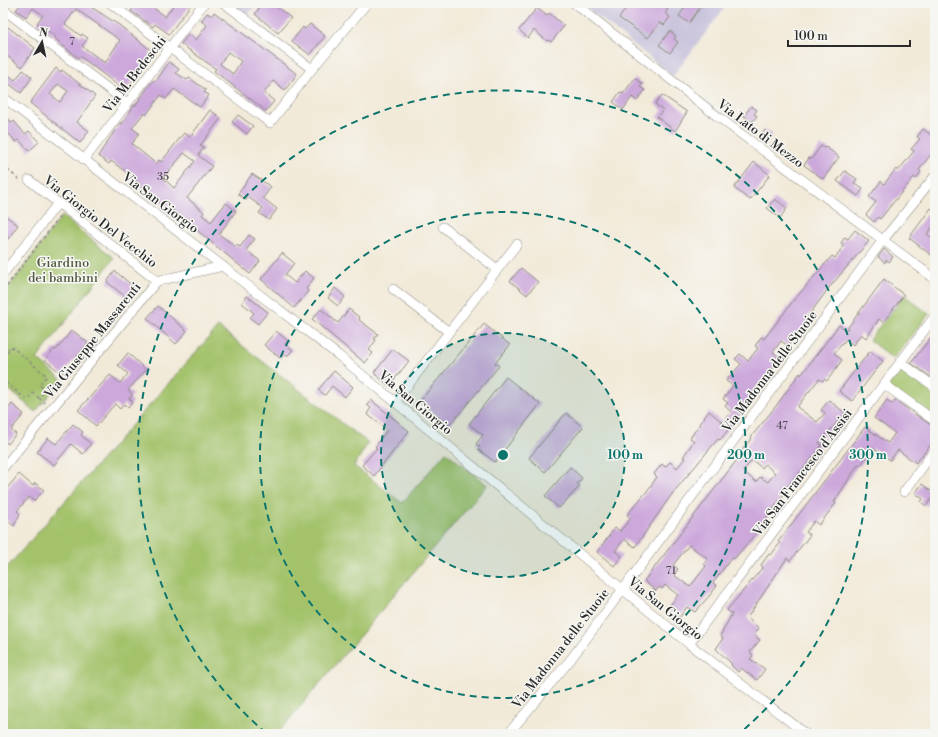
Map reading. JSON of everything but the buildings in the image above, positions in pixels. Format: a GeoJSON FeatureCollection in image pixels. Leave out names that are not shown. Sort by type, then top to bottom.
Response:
{"type":"FeatureCollection","features":[{"type":"Feature","properties":{"kind":"street"},"geometry":{"type":"LineString","coordinates":[[110,3],[270,123],[367,3]]}},
{"type":"Feature","properties":{"kind":"street","name":"Via M. Bedeschi"},"geometry":{"type":"LineString","coordinates":[[84,160],[204,3]]}},
{"type":"Feature","properties":{"kind":"street"},"geometry":{"type":"LineString","coordinates":[[224,3],[312,70]]}},
{"type":"Feature","properties":{"kind":"street","name":"Via Lato di Mezzo"},"geometry":{"type":"LineString","coordinates":[[574,3],[713,113],[935,279]]}},
{"type":"Feature","properties":{"kind":"street"},"geometry":{"type":"LineString","coordinates":[[3,9],[127,104]]}},
{"type":"Feature","properties":{"kind":"street","name":"Via San Giorgio"},"geometry":{"type":"LineString","coordinates":[[3,97],[223,266],[396,402],[689,644],[806,734]]}},
{"type":"Feature","properties":{"kind":"street","name":"Via Madonna delle Stuoie"},"geometry":{"type":"LineString","coordinates":[[508,734],[571,659],[883,240],[935,176]]}},
{"type":"Feature","properties":{"kind":"street","name":"Via Giorgio Del Vecchio"},"geometry":{"type":"LineString","coordinates":[[29,180],[157,281]]}},
{"type":"Feature","properties":{"kind":"street"},"geometry":{"type":"LineString","coordinates":[[3,274],[58,203]]}},
{"type":"Feature","properties":{"kind":"street"},"geometry":{"type":"LineString","coordinates":[[442,227],[497,269]]}},
{"type":"Feature","properties":{"kind":"street"},"geometry":{"type":"LineString","coordinates":[[396,402],[517,244]]}},
{"type":"Feature","properties":{"kind":"street","name":"Via Giuseppe Massarenti"},"geometry":{"type":"LineString","coordinates":[[3,468],[157,281],[223,266]]}},
{"type":"Feature","properties":{"kind":"street"},"geometry":{"type":"LineString","coordinates":[[392,289],[449,332]]}},
{"type":"Feature","properties":{"kind":"street","name":"Via San Francesco d'Assisi"},"geometry":{"type":"LineString","coordinates":[[689,644],[935,316]]}},
{"type":"Feature","properties":{"kind":"street"},"geometry":{"type":"LineString","coordinates":[[900,362],[935,387]]}},
{"type":"Feature","properties":{"kind":"street"},"geometry":{"type":"LineString","coordinates":[[884,384],[935,421]]}},
{"type":"Feature","properties":{"kind":"street"},"geometry":{"type":"LineString","coordinates":[[904,492],[935,450]]}},
{"type":"Feature","properties":{"kind":"path"},"geometry":{"type":"LineString","coordinates":[[3,291],[62,214]]}},
{"type":"Feature","properties":{"kind":"path"},"geometry":{"type":"LineString","coordinates":[[3,344],[10,349]]}},
{"type":"Feature","properties":{"kind":"path"},"geometry":{"type":"LineString","coordinates":[[3,357],[12,346],[47,376],[39,385],[46,390],[39,398],[33,393],[27,400],[3,380]]}},
{"type":"Feature","properties":{"kind":"shaded area"},"geometry":{"type":"Polygon","coordinates":[[[232,3],[257,3],[248,15],[232,3]]]}},
{"type":"Feature","properties":{"kind":"shaded area"},"geometry":{"type":"Polygon","coordinates":[[[581,3],[728,3],[673,76],[581,3]]]}},
{"type":"Feature","properties":{"kind":"green space","name":"Giardino dei bambini"},"geometry":{"type":"Polygon","coordinates":[[[62,216],[114,258],[37,359],[62,380],[35,412],[3,384],[3,295],[62,216]]]}},
{"type":"Feature","properties":{"kind":"green space"},"geometry":{"type":"Polygon","coordinates":[[[904,295],[929,314],[893,359],[869,340],[904,295]]]}},
{"type":"Feature","properties":{"kind":"green space"},"geometry":{"type":"Polygon","coordinates":[[[218,327],[368,443],[354,466],[402,503],[446,452],[487,485],[277,734],[3,734],[3,572],[218,327]]]}},
{"type":"Feature","properties":{"kind":"green space"},"geometry":{"type":"Polygon","coordinates":[[[900,362],[935,387],[935,421],[884,384],[900,362]]]}}]}
